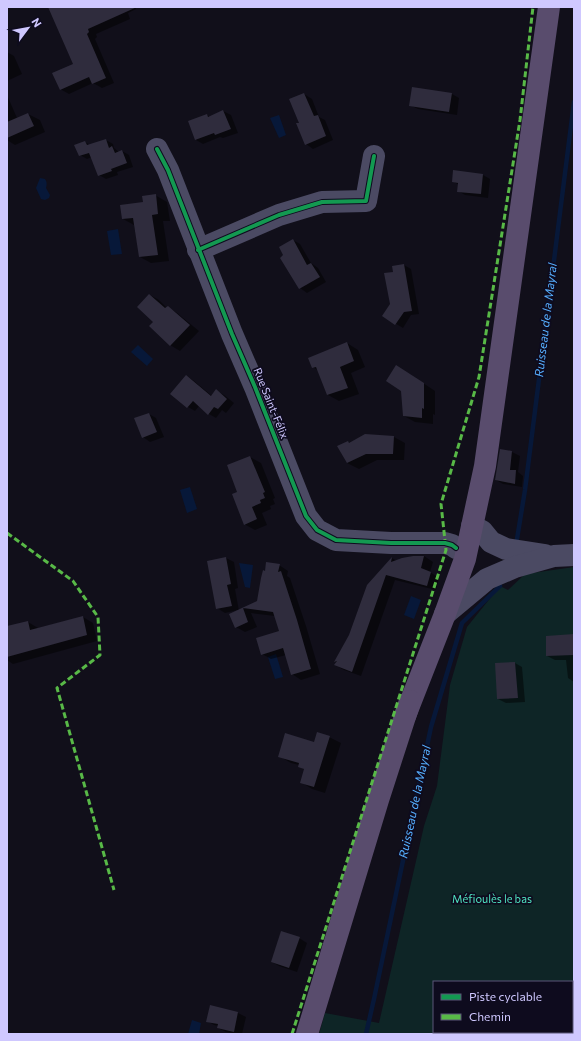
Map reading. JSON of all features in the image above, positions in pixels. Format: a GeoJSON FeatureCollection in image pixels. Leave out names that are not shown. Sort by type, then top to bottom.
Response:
{"type":"FeatureCollection","features":[{"type":"Feature","properties":{"kind":"main road"},"geometry":{"type":"LineString","coordinates":[[405,716],[465,559],[485,466],[549,7]]}},
{"type":"Feature","properties":{"kind":"main road"},"geometry":{"type":"LineString","coordinates":[[307,1034],[456,548],[498,368]]}},
{"type":"Feature","properties":{"kind":"street","name":"Rue Saint-Félix"},"geometry":{"type":"LineString","coordinates":[[158,149],[168,170],[198,250],[255,387],[306,516],[317,530],[336,540],[391,543],[445,543],[456,548]]}},
{"type":"Feature","properties":{"kind":"street"},"geometry":{"type":"LineString","coordinates":[[198,250],[279,215],[322,202],[366,202],[374,156]]}},
{"type":"Feature","properties":{"kind":"street"},"geometry":{"type":"LineString","coordinates":[[472,526],[482,532],[491,542],[506,549],[564,556]]}},
{"type":"Feature","properties":{"kind":"street"},"geometry":{"type":"LineString","coordinates":[[445,614],[488,579],[515,567],[564,556]]}},
{"type":"Feature","properties":{"kind":"green space","name":"Méfioulès le bas"},"geometry":{"type":"Polygon","coordinates":[[[574,567],[574,1034],[319,1034],[325,1013],[379,1023],[424,826],[437,786],[450,685],[467,627],[500,586],[508,590],[525,574],[574,567]]]}},
{"type":"Feature","properties":{"kind":"water"},"geometry":{"type":"Polygon","coordinates":[[[279,115],[286,135],[279,138],[270,118],[279,115]]]}},
{"type":"Feature","properties":{"kind":"water"},"geometry":{"type":"Polygon","coordinates":[[[40,178],[46,180],[46,188],[50,195],[49,198],[45,200],[41,199],[36,188],[40,178]]]}},
{"type":"Feature","properties":{"kind":"water"},"geometry":{"type":"Polygon","coordinates":[[[118,229],[122,254],[111,255],[107,231],[118,229]]]}},
{"type":"Feature","properties":{"kind":"water"},"geometry":{"type":"Polygon","coordinates":[[[138,345],[153,359],[147,366],[131,352],[138,345]]]}},
{"type":"Feature","properties":{"kind":"water"},"geometry":{"type":"Polygon","coordinates":[[[190,487],[197,509],[187,513],[180,490],[190,487]]]}},
{"type":"Feature","properties":{"kind":"water"},"geometry":{"type":"Polygon","coordinates":[[[239,563],[253,565],[250,588],[245,587],[239,563]]]}},
{"type":"Feature","properties":{"kind":"water"},"geometry":{"type":"Polygon","coordinates":[[[411,596],[421,600],[414,619],[404,615],[411,596]]]}},
{"type":"Feature","properties":{"kind":"water"},"geometry":{"type":"Polygon","coordinates":[[[276,654],[283,677],[275,679],[268,657],[276,654]]]}},
{"type":"Feature","properties":{"kind":"water"},"geometry":{"type":"Polygon","coordinates":[[[192,1020],[201,1023],[199,1034],[188,1034],[192,1020]]]}},
{"type":"Feature","properties":{"kind":"building"},"geometry":{"type":"Polygon","coordinates":[[[48,7],[137,7],[88,29],[89,32],[87,34],[106,78],[92,84],[89,77],[60,90],[52,73],[73,64],[48,7]]]}},
{"type":"Feature","properties":{"kind":"building"},"geometry":{"type":"Polygon","coordinates":[[[412,87],[452,93],[449,112],[409,106],[412,87]]]}},
{"type":"Feature","properties":{"kind":"building"},"geometry":{"type":"Polygon","coordinates":[[[304,93],[314,116],[318,115],[326,136],[305,145],[296,123],[299,123],[289,99],[304,93]]]}},
{"type":"Feature","properties":{"kind":"building"},"geometry":{"type":"Polygon","coordinates":[[[223,110],[231,129],[195,140],[188,121],[207,114],[208,117],[223,110]]]}},
{"type":"Feature","properties":{"kind":"building"},"geometry":{"type":"Polygon","coordinates":[[[28,113],[34,126],[7,138],[7,122],[28,113]]]}},
{"type":"Feature","properties":{"kind":"building"},"geometry":{"type":"Polygon","coordinates":[[[106,139],[109,148],[112,146],[115,153],[122,150],[127,163],[98,176],[89,153],[79,156],[74,145],[85,141],[87,145],[106,139]]]}},
{"type":"Feature","properties":{"kind":"building"},"geometry":{"type":"Polygon","coordinates":[[[453,170],[483,174],[481,194],[457,192],[458,183],[452,182],[453,170]]]}},
{"type":"Feature","properties":{"kind":"building"},"geometry":{"type":"Polygon","coordinates":[[[156,194],[158,214],[152,215],[158,255],[139,257],[133,218],[122,219],[120,205],[143,202],[142,196],[156,194]]]}},
{"type":"Feature","properties":{"kind":"building"},"geometry":{"type":"Polygon","coordinates":[[[293,239],[307,265],[311,263],[320,277],[299,289],[280,258],[283,255],[279,247],[293,239]]]}},
{"type":"Feature","properties":{"kind":"building"},"geometry":{"type":"Polygon","coordinates":[[[404,264],[412,311],[404,312],[395,325],[382,316],[390,304],[384,273],[393,272],[392,266],[404,264]]]}},
{"type":"Feature","properties":{"kind":"building"},"geometry":{"type":"Polygon","coordinates":[[[149,294],[165,308],[168,306],[190,325],[170,346],[149,326],[153,322],[137,307],[149,294]]]}},
{"type":"Feature","properties":{"kind":"building"},"geometry":{"type":"Polygon","coordinates":[[[347,342],[354,361],[340,367],[348,388],[327,395],[316,367],[312,368],[308,358],[347,342]]]}},
{"type":"Feature","properties":{"kind":"building"},"geometry":{"type":"Polygon","coordinates":[[[396,365],[424,383],[424,409],[422,408],[422,418],[403,416],[401,391],[386,381],[396,365]]]}},
{"type":"Feature","properties":{"kind":"building"},"geometry":{"type":"Polygon","coordinates":[[[186,375],[211,396],[216,389],[227,399],[218,409],[214,407],[208,415],[193,401],[187,408],[170,394],[186,375]]]}},
{"type":"Feature","properties":{"kind":"building"},"geometry":{"type":"Polygon","coordinates":[[[149,413],[157,432],[142,438],[134,418],[149,413]]]}},
{"type":"Feature","properties":{"kind":"building"},"geometry":{"type":"Polygon","coordinates":[[[365,434],[394,436],[393,454],[366,454],[347,463],[337,446],[348,441],[349,443],[365,434]]]}},
{"type":"Feature","properties":{"kind":"building"},"geometry":{"type":"Polygon","coordinates":[[[500,449],[512,451],[510,470],[516,470],[515,484],[495,480],[500,449]]]}},
{"type":"Feature","properties":{"kind":"building"},"geometry":{"type":"Polygon","coordinates":[[[250,456],[265,492],[263,493],[265,498],[260,500],[261,503],[252,507],[257,519],[244,525],[232,494],[237,492],[227,465],[250,456]]]}},
{"type":"Feature","properties":{"kind":"building"},"geometry":{"type":"Polygon","coordinates":[[[413,556],[424,556],[421,568],[431,572],[427,586],[386,575],[352,672],[334,665],[337,661],[334,662],[349,635],[367,585],[392,557],[391,562],[413,556]]]}},
{"type":"Feature","properties":{"kind":"building"},"geometry":{"type":"Polygon","coordinates":[[[226,557],[231,584],[227,585],[232,606],[216,609],[207,561],[226,557]]]}},
{"type":"Feature","properties":{"kind":"building"},"geometry":{"type":"Polygon","coordinates":[[[266,562],[280,564],[278,572],[281,571],[311,669],[291,675],[283,648],[261,655],[256,638],[279,631],[273,612],[243,608],[248,622],[235,628],[229,614],[257,601],[261,578],[263,570],[265,571],[266,562]]]}},
{"type":"Feature","properties":{"kind":"building"},"geometry":{"type":"Polygon","coordinates":[[[83,616],[87,635],[7,657],[7,626],[28,621],[30,630],[83,616]]]}},
{"type":"Feature","properties":{"kind":"building"},"geometry":{"type":"Polygon","coordinates":[[[574,634],[574,655],[546,656],[546,636],[574,634]]]}},
{"type":"Feature","properties":{"kind":"building"},"geometry":{"type":"Polygon","coordinates":[[[515,662],[518,698],[497,699],[495,663],[515,662]]]}},
{"type":"Feature","properties":{"kind":"building"},"geometry":{"type":"Polygon","coordinates":[[[317,732],[330,736],[314,787],[300,783],[304,769],[298,767],[299,763],[278,757],[285,733],[314,742],[317,732]]]}},
{"type":"Feature","properties":{"kind":"building"},"geometry":{"type":"Polygon","coordinates":[[[281,931],[300,937],[289,968],[271,962],[281,931]]]}},
{"type":"Feature","properties":{"kind":"building"},"geometry":{"type":"Polygon","coordinates":[[[210,1005],[238,1012],[234,1032],[217,1028],[218,1024],[206,1022],[210,1005]]]}},
{"type":"Feature","properties":{"kind":"waterway","name":"Ruisseau de la Mayral"},"geometry":{"type":"LineString","coordinates":[[517,539],[525,490],[574,102]]}},
{"type":"Feature","properties":{"kind":"waterway","name":"Ruisseau de la Mayral"},"geometry":{"type":"LineString","coordinates":[[366,1034],[431,727],[462,623],[500,586]]}},
{"type":"Feature","properties":{"kind":"marked path"},"geometry":{"type":"LineString","coordinates":[[292,1034],[446,550],[441,504],[479,377],[520,120],[533,7]]}},
{"type":"Feature","properties":{"kind":"marked path"},"geometry":{"type":"LineString","coordinates":[[7,533],[73,581],[98,617],[100,655],[57,688],[114,890]]}},
{"type":"Feature","properties":{"kind":"cycle path"},"geometry":{"type":"LineString","coordinates":[[157,149],[168,170],[232,334],[255,387],[306,516],[317,530],[336,540],[391,543],[445,543],[456,548]]}},
{"type":"Feature","properties":{"kind":"cycle path"},"geometry":{"type":"LineString","coordinates":[[198,250],[279,215],[322,202],[366,201],[374,156]]}}]}
